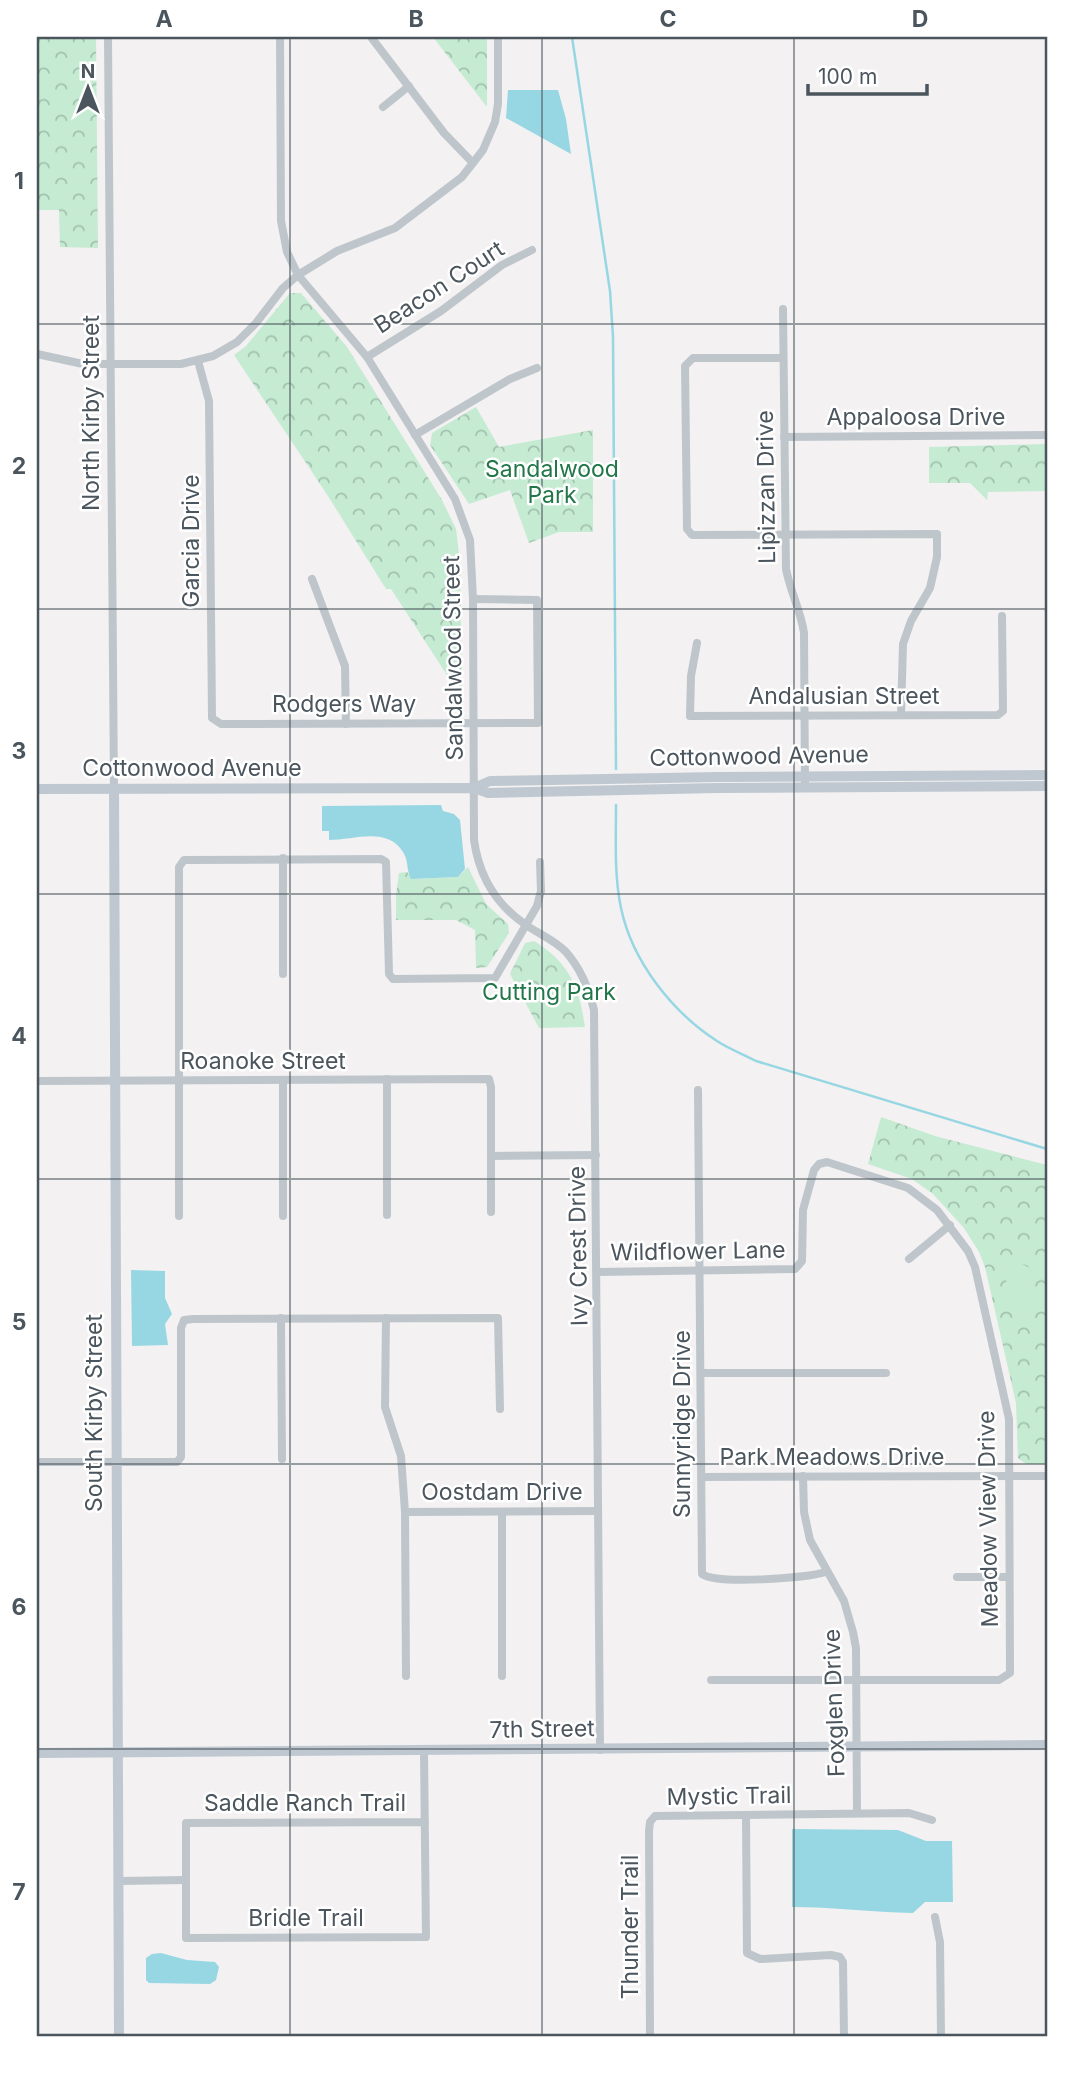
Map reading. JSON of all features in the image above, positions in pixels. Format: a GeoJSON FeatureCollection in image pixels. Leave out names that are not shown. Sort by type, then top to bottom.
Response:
{"type":"FeatureCollection","features":[{"type":"Feature","properties":{"kind":"street","name":"North Kirby Street"},"geometry":{"type":"LineString","coordinates":[[108,37],[114,789]]}},
{"type":"Feature","properties":{"kind":"street","name":"Sandalwood Street"},"geometry":{"type":"LineString","coordinates":[[280,37],[281,221],[287,252],[298,275],[367,357],[455,499],[466,526],[472,557],[474,788]]}},
{"type":"Feature","properties":{"kind":"street"},"geometry":{"type":"LineString","coordinates":[[371,37],[444,133],[473,163]]}},
{"type":"Feature","properties":{"kind":"street"},"geometry":{"type":"LineString","coordinates":[[37,354],[83,364],[181,364],[213,356],[237,341],[256,323],[283,288],[298,275],[337,251],[381,236],[395,228],[462,177],[483,150],[495,122],[498,104],[498,37]]}},
{"type":"Feature","properties":{"kind":"street"},"geometry":{"type":"LineString","coordinates":[[383,107],[408,86]]}},
{"type":"Feature","properties":{"kind":"street","name":"Beacon Court"},"geometry":{"type":"LineString","coordinates":[[367,357],[441,311],[502,265],[532,250]]}},
{"type":"Feature","properties":{"kind":"street","name":"Lipizzan Drive"},"geometry":{"type":"LineString","coordinates":[[783,309],[785,534],[788,581],[804,633],[804,782]]}},
{"type":"Feature","properties":{"kind":"street"},"geometry":{"type":"LineString","coordinates":[[783,358],[694,358],[685,366],[687,529],[692,535],[937,534],[937,558],[930,588],[911,621],[903,645],[901,715]]}},
{"type":"Feature","properties":{"kind":"street","name":"Garcia Drive"},"geometry":{"type":"LineString","coordinates":[[198,361],[206,389],[209,416],[212,718],[215,722]]}},
{"type":"Feature","properties":{"kind":"street"},"geometry":{"type":"LineString","coordinates":[[415,435],[510,379],[537,368]]}},
{"type":"Feature","properties":{"kind":"street","name":"Appaloosa Drive"},"geometry":{"type":"LineString","coordinates":[[784,437],[1047,435]]}},
{"type":"Feature","properties":{"kind":"street"},"geometry":{"type":"LineString","coordinates":[[312,579],[345,666],[346,724]]}},
{"type":"Feature","properties":{"kind":"street","name":"Rodgers Way"},"geometry":{"type":"LineString","coordinates":[[215,722],[538,723],[537,600],[473,599]]}},
{"type":"Feature","properties":{"kind":"street","name":"Andalusian Street"},"geometry":{"type":"LineString","coordinates":[[697,643],[691,676],[691,716],[998,715],[1003,711],[1002,616]]}},
{"type":"Feature","properties":{"kind":"street","name":"Cottonwood Avenue"},"geometry":{"type":"LineString","coordinates":[[804,782],[1047,775]]}},
{"type":"Feature","properties":{"kind":"street","name":"Cottonwood Avenue"},"geometry":{"type":"LineString","coordinates":[[37,789],[474,788],[490,781],[1047,786]]}},
{"type":"Feature","properties":{"kind":"street","name":"Ivy Crest Drive"},"geometry":{"type":"LineString","coordinates":[[474,788],[474,840],[482,872],[498,901],[510,914],[565,951],[583,977],[590,994],[595,1028],[600,1750]]}},
{"type":"Feature","properties":{"kind":"street","name":"South Kirby Street"},"geometry":{"type":"LineString","coordinates":[[114,789],[118,2036]]}},
{"type":"Feature","properties":{"kind":"street"},"geometry":{"type":"LineString","coordinates":[[283,859],[283,974]]}},
{"type":"Feature","properties":{"kind":"street"},"geometry":{"type":"LineString","coordinates":[[179,1216],[179,867],[184,860],[382,859],[386,862],[388,974],[393,979],[495,978],[540,899],[540,862]]}},
{"type":"Feature","properties":{"kind":"street"},"geometry":{"type":"LineString","coordinates":[[387,1079],[387,1215]]}},
{"type":"Feature","properties":{"kind":"street","name":"Roanoke Street"},"geometry":{"type":"LineString","coordinates":[[37,1081],[489,1079],[491,1156]]}},
{"type":"Feature","properties":{"kind":"street"},"geometry":{"type":"LineString","coordinates":[[283,1080],[284,1216]]}},
{"type":"Feature","properties":{"kind":"street","name":"Sunnyridge Drive"},"geometry":{"type":"LineString","coordinates":[[698,1090],[701,1570],[704,1576],[752,1579],[807,1577],[826,1572]]}},
{"type":"Feature","properties":{"kind":"street"},"geometry":{"type":"LineString","coordinates":[[491,1212],[491,1156],[596,1155]]}},
{"type":"Feature","properties":{"kind":"street","name":"Meadow View Drive"},"geometry":{"type":"LineString","coordinates":[[798,1267],[802,1261],[803,1210],[814,1170],[819,1164],[827,1162],[908,1188],[937,1210],[950,1225],[968,1251],[975,1267],[1009,1419],[1011,1669],[1007,1676],[999,1680],[856,1680]]}},
{"type":"Feature","properties":{"kind":"street"},"geometry":{"type":"LineString","coordinates":[[909,1259],[950,1225]]}},
{"type":"Feature","properties":{"kind":"street","name":"Wildflower Lane"},"geometry":{"type":"LineString","coordinates":[[598,1272],[790,1270],[798,1267]]}},
{"type":"Feature","properties":{"kind":"street"},"geometry":{"type":"LineString","coordinates":[[281,1318],[282,1459]]}},
{"type":"Feature","properties":{"kind":"street"},"geometry":{"type":"LineString","coordinates":[[386,1318],[385,1407],[401,1456],[405,1512],[406,1676]]}},
{"type":"Feature","properties":{"kind":"street"},"geometry":{"type":"LineString","coordinates":[[37,1462],[177,1462],[181,1457],[181,1328],[184,1320],[498,1318],[500,1409]]}},
{"type":"Feature","properties":{"kind":"street"},"geometry":{"type":"LineString","coordinates":[[701,1373],[886,1373]]}},
{"type":"Feature","properties":{"kind":"street","name":"Foxglen Drive"},"geometry":{"type":"LineString","coordinates":[[803,1476],[806,1524],[810,1540],[844,1601],[856,1648],[857,1813]]}},
{"type":"Feature","properties":{"kind":"street","name":"Park Meadows Drive"},"geometry":{"type":"LineString","coordinates":[[702,1477],[1047,1476]]}},
{"type":"Feature","properties":{"kind":"street","name":"Oostdam Drive"},"geometry":{"type":"LineString","coordinates":[[405,1512],[598,1511]]}},
{"type":"Feature","properties":{"kind":"street"},"geometry":{"type":"LineString","coordinates":[[502,1512],[502,1675]]}},
{"type":"Feature","properties":{"kind":"street"},"geometry":{"type":"LineString","coordinates":[[957,1577],[1009,1577]]}},
{"type":"Feature","properties":{"kind":"street"},"geometry":{"type":"LineString","coordinates":[[711,1680],[856,1680]]}},
{"type":"Feature","properties":{"kind":"street","name":"7th Street"},"geometry":{"type":"LineString","coordinates":[[37,1753],[1047,1745]]}},
{"type":"Feature","properties":{"kind":"street"},"geometry":{"type":"LineString","coordinates":[[424,1751],[425,1822]]}},
{"type":"Feature","properties":{"kind":"street","name":"Mystic Trail"},"geometry":{"type":"LineString","coordinates":[[652,1819],[661,1814],[857,1813],[909,1814],[932,1820]]}},
{"type":"Feature","properties":{"kind":"street"},"geometry":{"type":"LineString","coordinates":[[746,1815],[747,1953],[761,1959],[831,1955],[840,1957],[843,1962],[844,2036]]}},
{"type":"Feature","properties":{"kind":"street","name":"Thunder Trail"},"geometry":{"type":"LineString","coordinates":[[650,2036],[648,1931],[649,1831],[652,1819]]}},
{"type":"Feature","properties":{"kind":"street","name":"Saddle Ranch Trail"},"geometry":{"type":"LineString","coordinates":[[186,1880],[186,1823],[425,1822]]}},
{"type":"Feature","properties":{"kind":"street","name":"Bridle Trail"},"geometry":{"type":"LineString","coordinates":[[186,1880],[186,1938],[426,1937],[425,1822]]}},
{"type":"Feature","properties":{"kind":"street"},"geometry":{"type":"LineString","coordinates":[[119,1881],[186,1880]]}},
{"type":"Feature","properties":{"kind":"street"},"geometry":{"type":"LineString","coordinates":[[934,1917],[940,1942],[941,2036]]}},
{"type":"Feature","properties":{"kind":"green space"},"geometry":{"type":"Polygon","coordinates":[[[37,37],[96,37],[98,248],[60,247],[59,210],[37,210],[37,37]]]}},
{"type":"Feature","properties":{"kind":"green space"},"geometry":{"type":"Polygon","coordinates":[[[433,37],[487,37],[487,107],[433,37]]]}},
{"type":"Feature","properties":{"kind":"green space"},"geometry":{"type":"Polygon","coordinates":[[[290,293],[301,293],[347,347],[442,500],[456,529],[460,563],[462,698],[391,589],[386,589],[234,355],[246,346],[290,293]]]}},
{"type":"Feature","properties":{"kind":"green space","name":"Sandalwood Park"},"geometry":{"type":"Polygon","coordinates":[[[476,407],[499,447],[593,430],[593,532],[559,532],[529,543],[510,490],[469,504],[430,445],[432,433],[476,407]]]}},
{"type":"Feature","properties":{"kind":"green space"},"geometry":{"type":"Polygon","coordinates":[[[1047,444],[1047,491],[988,492],[987,500],[970,483],[929,483],[929,447],[1047,444]]]}},
{"type":"Feature","properties":{"kind":"green space","name":"Cutting Park"},"geometry":{"type":"Polygon","coordinates":[[[468,867],[486,904],[508,924],[509,933],[487,967],[476,968],[475,930],[456,920],[396,920],[399,873],[407,872],[412,879],[458,877],[468,867]]]}},
{"type":"Feature","properties":{"kind":"green space","name":"Cutting Park"},"geometry":{"type":"Polygon","coordinates":[[[534,941],[556,958],[571,978],[580,1000],[585,1027],[539,1028],[510,974],[525,943],[534,941]]]}},
{"type":"Feature","properties":{"kind":"green space"},"geometry":{"type":"Polygon","coordinates":[[[881,1117],[935,1136],[1047,1165],[1047,1464],[1026,1464],[1018,1458],[1016,1403],[985,1267],[979,1252],[964,1228],[933,1194],[912,1179],[868,1164],[881,1117]]]}},
{"type":"Feature","properties":{"kind":"green space"},"geometry":{"type":"Polygon","coordinates":[[[1018,1262],[1030,1268],[1035,1296],[1030,1304],[1022,1307],[1010,1300],[1005,1274],[1007,1268],[1018,1262]]]}},
{"type":"Feature","properties":{"kind":"water"},"geometry":{"type":"Polygon","coordinates":[[[508,90],[558,90],[571,154],[506,118],[508,90]]]}},
{"type":"Feature","properties":{"kind":"water"},"geometry":{"type":"Polygon","coordinates":[[[441,805],[443,811],[454,814],[460,820],[465,869],[458,877],[411,879],[403,852],[388,839],[369,836],[329,840],[329,831],[322,831],[322,806],[441,805]]]}},
{"type":"Feature","properties":{"kind":"water"},"geometry":{"type":"Polygon","coordinates":[[[131,1270],[165,1271],[165,1298],[172,1314],[165,1324],[168,1345],[132,1346],[131,1270]]]}},
{"type":"Feature","properties":{"kind":"water"},"geometry":{"type":"Polygon","coordinates":[[[792,1829],[898,1830],[926,1841],[952,1841],[953,1902],[925,1902],[913,1913],[792,1907],[792,1829]]]}},
{"type":"Feature","properties":{"kind":"water"},"geometry":{"type":"Polygon","coordinates":[[[161,1953],[187,1960],[215,1962],[219,1967],[216,1980],[210,1984],[149,1983],[146,1980],[146,1958],[161,1953]]]}},
{"type":"Feature","properties":{"kind":"waterway"},"geometry":{"type":"LineString","coordinates":[[572,37],[610,291],[613,337],[616,769]]}},
{"type":"Feature","properties":{"kind":"waterway"},"geometry":{"type":"LineString","coordinates":[[616,805],[617,883],[626,928],[656,984],[700,1029],[722,1044],[756,1061],[1047,1149]]}}]}
